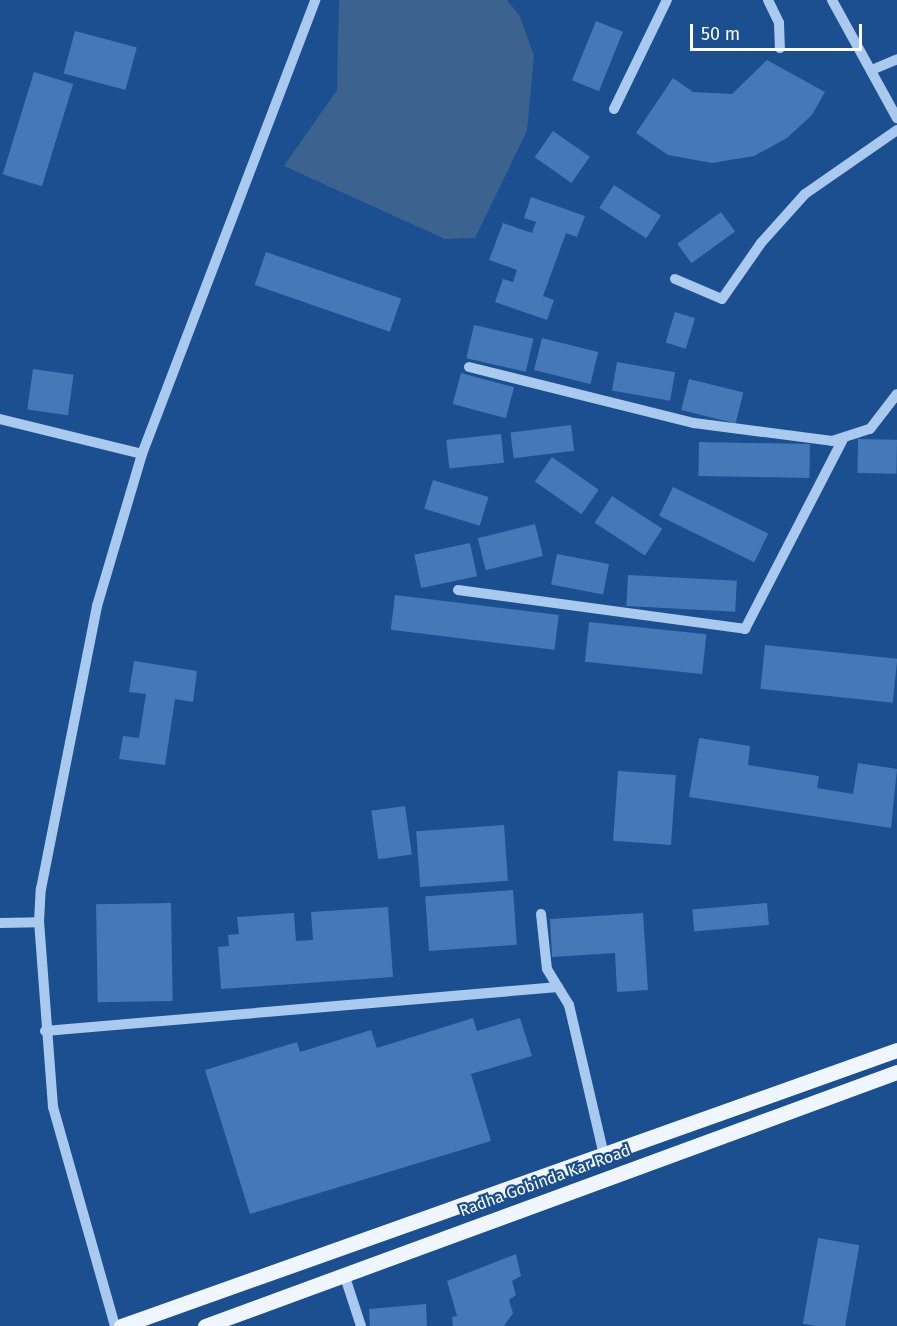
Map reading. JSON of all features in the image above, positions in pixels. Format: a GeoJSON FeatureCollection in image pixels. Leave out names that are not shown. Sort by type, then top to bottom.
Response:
{"type":"FeatureCollection","features":[{"type":"Feature","properties":{"kind":"main road"},"geometry":{"type":"LineString","coordinates":[[121,1326],[897,1050]]}},
{"type":"Feature","properties":{"kind":"main road","name":"Radha Gobinda Kar Road"},"geometry":{"type":"LineString","coordinates":[[205,1326],[897,1072]]}},
{"type":"Feature","properties":{"kind":"street"},"geometry":{"type":"LineString","coordinates":[[115,1326],[72,1188],[53,1107],[45,1031],[39,922],[77,696],[142,454],[315,0]]}},
{"type":"Feature","properties":{"kind":"street"},"geometry":{"type":"LineString","coordinates":[[614,109],[667,0]]}},
{"type":"Feature","properties":{"kind":"street"},"geometry":{"type":"LineString","coordinates":[[768,0],[779,22],[780,48]]}},
{"type":"Feature","properties":{"kind":"street"},"geometry":{"type":"LineString","coordinates":[[832,0],[874,69],[897,118]]}},
{"type":"Feature","properties":{"kind":"street"},"geometry":{"type":"LineString","coordinates":[[874,69],[897,59]]}},
{"type":"Feature","properties":{"kind":"street"},"geometry":{"type":"LineString","coordinates":[[675,279],[722,299],[761,243],[805,194],[897,130]]}},
{"type":"Feature","properties":{"kind":"street"},"geometry":{"type":"LineString","coordinates":[[470,367],[694,423],[842,441]]}},
{"type":"Feature","properties":{"kind":"street"},"geometry":{"type":"LineString","coordinates":[[458,590],[745,629],[842,441],[880,420],[897,394]]}},
{"type":"Feature","properties":{"kind":"street"},"geometry":{"type":"LineString","coordinates":[[0,419],[142,454]]}},
{"type":"Feature","properties":{"kind":"street"},"geometry":{"type":"LineString","coordinates":[[541,914],[547,969],[569,1005],[604,1156]]}},
{"type":"Feature","properties":{"kind":"street"},"geometry":{"type":"LineString","coordinates":[[0,923],[39,922]]}},
{"type":"Feature","properties":{"kind":"street"},"geometry":{"type":"LineString","coordinates":[[45,1031],[558,987]]}},
{"type":"Feature","properties":{"kind":"street"},"geometry":{"type":"LineString","coordinates":[[344,1274],[361,1326]]}},
{"type":"Feature","properties":{"kind":"water"},"geometry":{"type":"Polygon","coordinates":[[[339,0],[507,0],[520,16],[534,56],[527,131],[475,238],[445,239],[284,166],[337,90],[339,0]]]}},
{"type":"Feature","properties":{"kind":"building"},"geometry":{"type":"Polygon","coordinates":[[[596,21],[623,32],[599,91],[572,80],[596,21]]]}},
{"type":"Feature","properties":{"kind":"building"},"geometry":{"type":"Polygon","coordinates":[[[75,31],[137,48],[125,90],[64,74],[75,31]]]}},
{"type":"Feature","properties":{"kind":"building"},"geometry":{"type":"Polygon","coordinates":[[[767,60],[825,92],[812,115],[787,138],[754,156],[712,163],[668,155],[636,133],[673,78],[693,92],[732,94],[767,60]]]}},
{"type":"Feature","properties":{"kind":"building"},"geometry":{"type":"Polygon","coordinates":[[[34,72],[73,84],[42,186],[3,174],[34,72]]]}},
{"type":"Feature","properties":{"kind":"building"},"geometry":{"type":"Polygon","coordinates":[[[553,131],[590,157],[572,183],[535,157],[553,131]]]}},
{"type":"Feature","properties":{"kind":"building"},"geometry":{"type":"Polygon","coordinates":[[[614,185],[661,215],[646,238],[599,208],[614,185]]]}},
{"type":"Feature","properties":{"kind":"building"},"geometry":{"type":"Polygon","coordinates":[[[531,197],[585,216],[577,237],[566,233],[543,296],[554,300],[547,320],[495,302],[503,279],[513,282],[517,270],[489,260],[503,223],[532,233],[536,222],[524,218],[531,197]]]}},
{"type":"Feature","properties":{"kind":"building"},"geometry":{"type":"Polygon","coordinates":[[[721,212],[735,231],[691,263],[677,244],[721,212]]]}},
{"type":"Feature","properties":{"kind":"building"},"geometry":{"type":"Polygon","coordinates":[[[266,252],[401,299],[390,332],[255,285],[266,252]]]}},
{"type":"Feature","properties":{"kind":"building"},"geometry":{"type":"Polygon","coordinates":[[[675,312],[695,318],[686,349],[666,343],[675,312]]]}},
{"type":"Feature","properties":{"kind":"building"},"geometry":{"type":"Polygon","coordinates":[[[474,325],[533,339],[526,372],[466,358],[474,325]]]}},
{"type":"Feature","properties":{"kind":"building"},"geometry":{"type":"Polygon","coordinates":[[[542,338],[598,352],[590,384],[534,370],[542,338]]]}},
{"type":"Feature","properties":{"kind":"building"},"geometry":{"type":"Polygon","coordinates":[[[617,362],[675,372],[670,401],[612,391],[617,362]]]}},
{"type":"Feature","properties":{"kind":"building"},"geometry":{"type":"Polygon","coordinates":[[[33,369],[74,375],[68,415],[27,410],[33,369]]]}},
{"type":"Feature","properties":{"kind":"building"},"geometry":{"type":"Polygon","coordinates":[[[461,373],[514,387],[506,418],[453,404],[461,373]]]}},
{"type":"Feature","properties":{"kind":"building"},"geometry":{"type":"Polygon","coordinates":[[[689,379],[743,393],[736,424],[681,410],[689,379]]]}},
{"type":"Feature","properties":{"kind":"building"},"geometry":{"type":"Polygon","coordinates":[[[571,425],[574,451],[514,458],[510,432],[571,425]]]}},
{"type":"Feature","properties":{"kind":"building"},"geometry":{"type":"Polygon","coordinates":[[[501,434],[504,463],[449,469],[446,440],[501,434]]]}},
{"type":"Feature","properties":{"kind":"building"},"geometry":{"type":"Polygon","coordinates":[[[858,439],[897,440],[896,474],[857,473],[858,439]]]}},
{"type":"Feature","properties":{"kind":"building"},"geometry":{"type":"Polygon","coordinates":[[[699,442],[810,444],[809,478],[698,476],[699,442]]]}},
{"type":"Feature","properties":{"kind":"building"},"geometry":{"type":"Polygon","coordinates":[[[552,457],[599,490],[581,514],[535,482],[552,457]]]}},
{"type":"Feature","properties":{"kind":"building"},"geometry":{"type":"Polygon","coordinates":[[[433,480],[488,497],[480,526],[424,509],[433,480]]]}},
{"type":"Feature","properties":{"kind":"building"},"geometry":{"type":"Polygon","coordinates":[[[673,487],[768,533],[754,562],[659,516],[673,487]]]}},
{"type":"Feature","properties":{"kind":"building"},"geometry":{"type":"Polygon","coordinates":[[[612,496],[662,529],[645,556],[595,523],[612,496]]]}},
{"type":"Feature","properties":{"kind":"building"},"geometry":{"type":"Polygon","coordinates":[[[535,524],[543,556],[486,570],[478,538],[535,524]]]}},
{"type":"Feature","properties":{"kind":"building"},"geometry":{"type":"Polygon","coordinates":[[[470,543],[477,576],[421,588],[414,555],[470,543]]]}},
{"type":"Feature","properties":{"kind":"building"},"geometry":{"type":"Polygon","coordinates":[[[557,554],[609,564],[603,595],[551,584],[557,554]]]}},
{"type":"Feature","properties":{"kind":"building"},"geometry":{"type":"Polygon","coordinates":[[[628,575],[737,581],[735,612],[626,606],[628,575]]]}},
{"type":"Feature","properties":{"kind":"building"},"geometry":{"type":"Polygon","coordinates":[[[395,595],[559,615],[555,650],[391,630],[395,595]]]}},
{"type":"Feature","properties":{"kind":"building"},"geometry":{"type":"Polygon","coordinates":[[[589,622],[706,634],[702,674],[585,662],[589,622]]]}},
{"type":"Feature","properties":{"kind":"building"},"geometry":{"type":"Polygon","coordinates":[[[765,645],[897,659],[893,703],[760,689],[765,645]]]}},
{"type":"Feature","properties":{"kind":"building"},"geometry":{"type":"Polygon","coordinates":[[[134,661],[197,671],[193,702],[175,699],[165,765],[119,759],[123,736],[139,738],[146,694],[129,692],[134,661]]]}},
{"type":"Feature","properties":{"kind":"building"},"geometry":{"type":"Polygon","coordinates":[[[699,738],[750,746],[748,765],[819,776],[817,788],[853,794],[858,763],[897,769],[891,828],[689,797],[699,738]]]}},
{"type":"Feature","properties":{"kind":"building"},"geometry":{"type":"Polygon","coordinates":[[[618,771],[676,775],[671,845],[613,841],[618,771]]]}},
{"type":"Feature","properties":{"kind":"building"},"geometry":{"type":"Polygon","coordinates":[[[405,806],[412,855],[378,859],[371,811],[405,806]]]}},
{"type":"Feature","properties":{"kind":"building"},"geometry":{"type":"Polygon","coordinates":[[[504,825],[508,881],[420,887],[416,831],[504,825]]]}},
{"type":"Feature","properties":{"kind":"building"},"geometry":{"type":"Polygon","coordinates":[[[513,890],[517,945],[429,951],[425,896],[513,890]]]}},
{"type":"Feature","properties":{"kind":"building"},"geometry":{"type":"Polygon","coordinates":[[[171,903],[173,1001],[98,1002],[96,904],[171,903]]]}},
{"type":"Feature","properties":{"kind":"building"},"geometry":{"type":"Polygon","coordinates":[[[767,903],[769,925],[694,931],[692,910],[767,903]]]}},
{"type":"Feature","properties":{"kind":"building"},"geometry":{"type":"Polygon","coordinates":[[[388,907],[393,977],[221,989],[218,947],[229,946],[228,935],[239,934],[237,917],[294,913],[296,941],[313,940],[311,912],[388,907]]]}},
{"type":"Feature","properties":{"kind":"building"},"geometry":{"type":"Polygon","coordinates":[[[643,913],[648,990],[617,992],[615,953],[552,957],[550,919],[643,913]]]}},
{"type":"Feature","properties":{"kind":"building"},"geometry":{"type":"Polygon","coordinates":[[[473,1018],[477,1031],[520,1018],[532,1056],[471,1074],[491,1141],[250,1214],[205,1070],[297,1042],[300,1052],[371,1030],[377,1048],[473,1018]]]}},
{"type":"Feature","properties":{"kind":"building"},"geometry":{"type":"Polygon","coordinates":[[[818,1238],[859,1245],[845,1326],[803,1324],[818,1238]]]}},
{"type":"Feature","properties":{"kind":"building"},"geometry":{"type":"Polygon","coordinates":[[[516,1254],[521,1276],[512,1281],[516,1295],[509,1300],[513,1313],[504,1326],[453,1326],[452,1317],[457,1316],[447,1281],[516,1254]]]}},
{"type":"Feature","properties":{"kind":"building"},"geometry":{"type":"Polygon","coordinates":[[[426,1304],[427,1326],[370,1326],[369,1309],[426,1304]]]}}]}
